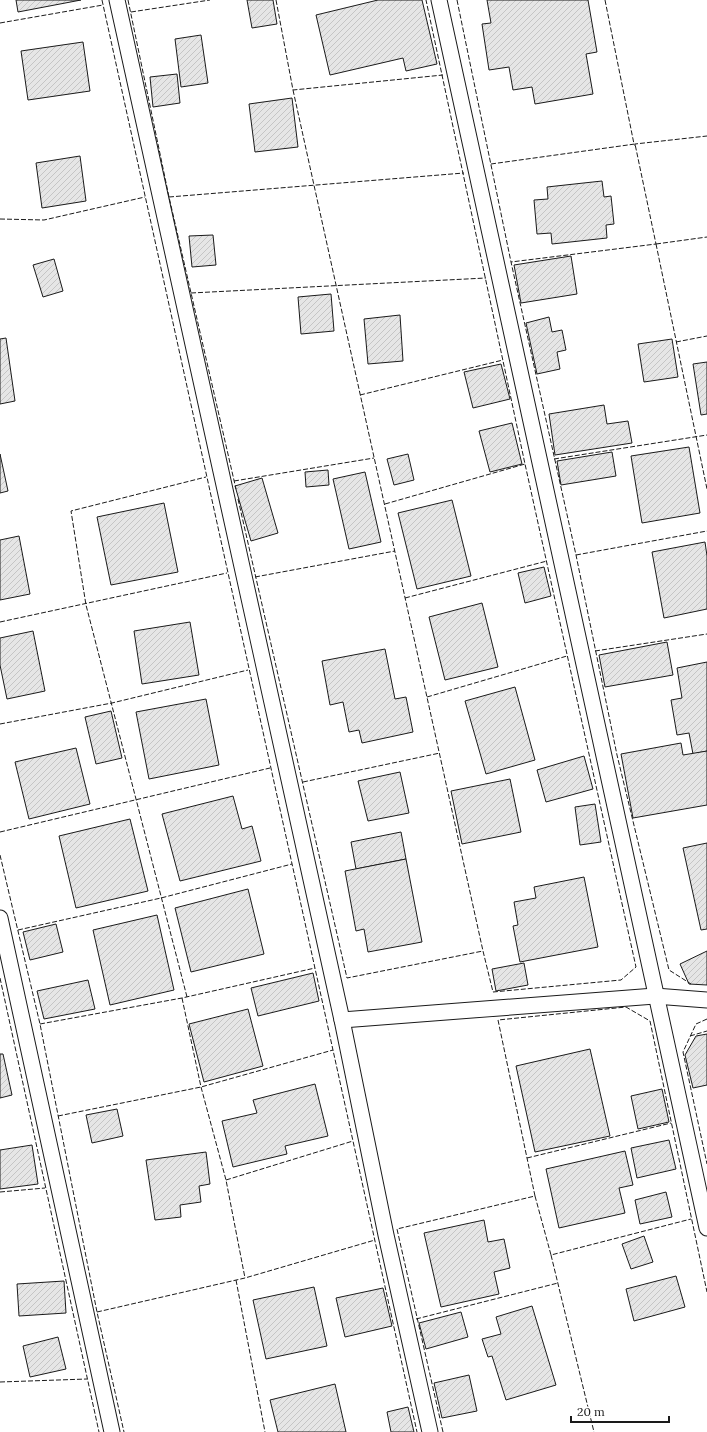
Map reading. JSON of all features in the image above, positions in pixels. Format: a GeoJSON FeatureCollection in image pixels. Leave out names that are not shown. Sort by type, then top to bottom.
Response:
{"type":"FeatureCollection","features":[{"type":"Feature","properties":{"kind":"lane"},"geometry":{"type":"LineString","coordinates":[[117,0],[342,1020],[388,1243],[430,1432]]}},
{"type":"Feature","properties":{"kind":"lane"},"geometry":{"type":"LineString","coordinates":[[439,0],[655,996],[707,1228]]}},
{"type":"Feature","properties":{"kind":"lane"},"geometry":{"type":"LineString","coordinates":[[0,918],[112,1432]]}},
{"type":"Feature","properties":{"kind":"lane"},"geometry":{"type":"LineString","coordinates":[[342,1020],[655,996],[707,1000]]}},
{"type":"Feature","properties":{"kind":"building"},"geometry":{"type":"Polygon","coordinates":[[[16,0],[81,0],[18,12],[16,0]]]}},
{"type":"Feature","properties":{"kind":"building"},"geometry":{"type":"Polygon","coordinates":[[[247,0],[273,0],[277,24],[252,28],[247,0]]]}},
{"type":"Feature","properties":{"kind":"building"},"geometry":{"type":"Polygon","coordinates":[[[378,0],[422,0],[437,64],[406,71],[403,58],[330,75],[316,15],[378,0]]]}},
{"type":"Feature","properties":{"kind":"building"},"geometry":{"type":"Polygon","coordinates":[[[487,0],[588,0],[597,52],[586,54],[593,94],[535,104],[532,87],[513,90],[509,67],[489,70],[482,24],[491,23],[487,0]]]}},
{"type":"Feature","properties":{"kind":"building"},"geometry":{"type":"Polygon","coordinates":[[[201,35],[208,83],[181,87],[175,39],[201,35]]]}},
{"type":"Feature","properties":{"kind":"building"},"geometry":{"type":"Polygon","coordinates":[[[83,42],[90,91],[28,100],[21,51],[83,42]]]}},
{"type":"Feature","properties":{"kind":"building"},"geometry":{"type":"Polygon","coordinates":[[[177,74],[180,103],[153,107],[150,77],[177,74]]]}},
{"type":"Feature","properties":{"kind":"building"},"geometry":{"type":"Polygon","coordinates":[[[292,98],[298,147],[255,152],[249,104],[292,98]]]}},
{"type":"Feature","properties":{"kind":"building"},"geometry":{"type":"Polygon","coordinates":[[[80,156],[86,201],[42,208],[36,163],[80,156]]]}},
{"type":"Feature","properties":{"kind":"building"},"geometry":{"type":"Polygon","coordinates":[[[602,181],[604,197],[611,196],[614,224],[606,225],[607,238],[552,244],[551,233],[537,234],[534,200],[548,199],[547,187],[602,181]]]}},
{"type":"Feature","properties":{"kind":"building"},"geometry":{"type":"Polygon","coordinates":[[[213,235],[216,265],[192,267],[189,236],[213,235]]]}},
{"type":"Feature","properties":{"kind":"building"},"geometry":{"type":"Polygon","coordinates":[[[571,256],[577,294],[521,303],[514,265],[571,256]]]}},
{"type":"Feature","properties":{"kind":"building"},"geometry":{"type":"Polygon","coordinates":[[[54,259],[63,291],[43,297],[33,265],[54,259]]]}},
{"type":"Feature","properties":{"kind":"building"},"geometry":{"type":"Polygon","coordinates":[[[331,294],[334,331],[301,334],[298,297],[331,294]]]}},
{"type":"Feature","properties":{"kind":"building"},"geometry":{"type":"Polygon","coordinates":[[[400,315],[403,361],[368,364],[364,319],[400,315]]]}},
{"type":"Feature","properties":{"kind":"building"},"geometry":{"type":"Polygon","coordinates":[[[549,317],[552,332],[562,330],[566,350],[557,352],[560,369],[537,374],[526,323],[549,317]]]}},
{"type":"Feature","properties":{"kind":"building"},"geometry":{"type":"Polygon","coordinates":[[[6,338],[15,401],[0,404],[0,339],[6,338]]]}},
{"type":"Feature","properties":{"kind":"building"},"geometry":{"type":"Polygon","coordinates":[[[672,339],[678,377],[644,382],[638,344],[672,339]]]}},
{"type":"Feature","properties":{"kind":"building"},"geometry":{"type":"Polygon","coordinates":[[[707,362],[707,414],[701,415],[693,364],[707,362]]]}},
{"type":"Feature","properties":{"kind":"building"},"geometry":{"type":"Polygon","coordinates":[[[501,364],[510,399],[473,408],[464,372],[501,364]]]}},
{"type":"Feature","properties":{"kind":"building"},"geometry":{"type":"Polygon","coordinates":[[[604,405],[607,424],[628,421],[632,443],[555,455],[549,414],[604,405]]]}},
{"type":"Feature","properties":{"kind":"building"},"geometry":{"type":"Polygon","coordinates":[[[512,423],[522,464],[490,472],[479,431],[512,423]]]}},
{"type":"Feature","properties":{"kind":"building"},"geometry":{"type":"Polygon","coordinates":[[[689,447],[700,513],[642,523],[631,456],[689,447]]]}},
{"type":"Feature","properties":{"kind":"building"},"geometry":{"type":"Polygon","coordinates":[[[612,452],[616,476],[561,485],[557,461],[612,452]]]}},
{"type":"Feature","properties":{"kind":"building"},"geometry":{"type":"Polygon","coordinates":[[[0,454],[8,491],[0,493],[0,454]]]}},
{"type":"Feature","properties":{"kind":"building"},"geometry":{"type":"Polygon","coordinates":[[[408,454],[414,480],[394,485],[387,459],[408,454]]]}},
{"type":"Feature","properties":{"kind":"building"},"geometry":{"type":"Polygon","coordinates":[[[328,470],[329,485],[306,487],[305,472],[328,470]]]}},
{"type":"Feature","properties":{"kind":"building"},"geometry":{"type":"Polygon","coordinates":[[[365,472],[381,542],[349,549],[333,479],[365,472]]]}},
{"type":"Feature","properties":{"kind":"building"},"geometry":{"type":"Polygon","coordinates":[[[262,478],[278,533],[251,541],[235,486],[262,478]]]}},
{"type":"Feature","properties":{"kind":"building"},"geometry":{"type":"Polygon","coordinates":[[[452,500],[471,576],[417,589],[398,513],[452,500]]]}},
{"type":"Feature","properties":{"kind":"building"},"geometry":{"type":"Polygon","coordinates":[[[164,503],[178,572],[111,585],[97,517],[164,503]]]}},
{"type":"Feature","properties":{"kind":"building"},"geometry":{"type":"Polygon","coordinates":[[[19,536],[30,594],[0,600],[0,540],[19,536]]]}},
{"type":"Feature","properties":{"kind":"building"},"geometry":{"type":"Polygon","coordinates":[[[705,542],[707,556],[707,609],[664,618],[652,552],[705,542]]]}},
{"type":"Feature","properties":{"kind":"building"},"geometry":{"type":"Polygon","coordinates":[[[544,567],[551,596],[525,603],[518,573],[544,567]]]}},
{"type":"Feature","properties":{"kind":"building"},"geometry":{"type":"Polygon","coordinates":[[[482,603],[498,667],[445,680],[429,617],[482,603]]]}},
{"type":"Feature","properties":{"kind":"building"},"geometry":{"type":"Polygon","coordinates":[[[190,622],[199,675],[142,684],[134,631],[190,622]]]}},
{"type":"Feature","properties":{"kind":"building"},"geometry":{"type":"Polygon","coordinates":[[[33,631],[45,691],[7,699],[0,665],[0,638],[33,631]]]}},
{"type":"Feature","properties":{"kind":"building"},"geometry":{"type":"Polygon","coordinates":[[[667,642],[673,675],[605,687],[599,655],[667,642]]]}},
{"type":"Feature","properties":{"kind":"building"},"geometry":{"type":"Polygon","coordinates":[[[385,649],[395,699],[406,697],[413,732],[362,743],[359,730],[349,732],[343,702],[330,705],[322,661],[385,649]]]}},
{"type":"Feature","properties":{"kind":"building"},"geometry":{"type":"Polygon","coordinates":[[[707,662],[707,751],[693,754],[689,733],[677,735],[671,700],[682,698],[677,668],[707,662]]]}},
{"type":"Feature","properties":{"kind":"building"},"geometry":{"type":"Polygon","coordinates":[[[515,687],[535,760],[486,774],[465,701],[515,687]]]}},
{"type":"Feature","properties":{"kind":"building"},"geometry":{"type":"Polygon","coordinates":[[[206,699],[219,765],[149,779],[136,712],[206,699]]]}},
{"type":"Feature","properties":{"kind":"building"},"geometry":{"type":"Polygon","coordinates":[[[111,711],[122,758],[96,764],[85,717],[111,711]]]}},
{"type":"Feature","properties":{"kind":"building"},"geometry":{"type":"Polygon","coordinates":[[[681,743],[683,755],[707,751],[707,805],[633,818],[621,754],[681,743]]]}},
{"type":"Feature","properties":{"kind":"building"},"geometry":{"type":"Polygon","coordinates":[[[76,748],[90,804],[29,819],[15,762],[76,748]]]}},
{"type":"Feature","properties":{"kind":"building"},"geometry":{"type":"Polygon","coordinates":[[[584,756],[593,789],[546,802],[537,770],[584,756]]]}},
{"type":"Feature","properties":{"kind":"building"},"geometry":{"type":"Polygon","coordinates":[[[400,772],[409,813],[368,821],[358,781],[400,772]]]}},
{"type":"Feature","properties":{"kind":"building"},"geometry":{"type":"Polygon","coordinates":[[[510,779],[521,832],[462,844],[451,791],[510,779]]]}},
{"type":"Feature","properties":{"kind":"building"},"geometry":{"type":"Polygon","coordinates":[[[233,796],[242,829],[252,826],[261,861],[180,881],[162,814],[233,796]]]}},
{"type":"Feature","properties":{"kind":"building"},"geometry":{"type":"Polygon","coordinates":[[[595,804],[601,842],[580,845],[575,807],[595,804]]]}},
{"type":"Feature","properties":{"kind":"building"},"geometry":{"type":"Polygon","coordinates":[[[130,819],[148,891],[76,908],[59,836],[130,819]]]}},
{"type":"Feature","properties":{"kind":"building"},"geometry":{"type":"Polygon","coordinates":[[[401,832],[406,859],[356,869],[351,842],[401,832]]]}},
{"type":"Feature","properties":{"kind":"building"},"geometry":{"type":"Polygon","coordinates":[[[707,843],[707,929],[701,930],[683,848],[707,843]]]}},
{"type":"Feature","properties":{"kind":"building"},"geometry":{"type":"Polygon","coordinates":[[[406,859],[422,942],[368,952],[364,929],[356,931],[345,871],[406,859]]]}},
{"type":"Feature","properties":{"kind":"building"},"geometry":{"type":"Polygon","coordinates":[[[584,877],[598,947],[520,962],[513,926],[518,925],[514,902],[536,898],[534,887],[584,877]]]}},
{"type":"Feature","properties":{"kind":"building"},"geometry":{"type":"Polygon","coordinates":[[[248,889],[264,954],[191,972],[175,908],[248,889]]]}},
{"type":"Feature","properties":{"kind":"building"},"geometry":{"type":"Polygon","coordinates":[[[157,915],[174,990],[110,1005],[93,930],[157,915]]]}},
{"type":"Feature","properties":{"kind":"building"},"geometry":{"type":"Polygon","coordinates":[[[56,924],[63,952],[30,960],[23,932],[56,924]]]}},
{"type":"Feature","properties":{"kind":"building"},"geometry":{"type":"Polygon","coordinates":[[[707,951],[707,985],[689,984],[680,964],[707,951]]]}},
{"type":"Feature","properties":{"kind":"building"},"geometry":{"type":"Polygon","coordinates":[[[524,963],[528,985],[496,991],[492,969],[524,963]]]}},
{"type":"Feature","properties":{"kind":"building"},"geometry":{"type":"Polygon","coordinates":[[[313,973],[319,1001],[258,1016],[251,988],[313,973]]]}},
{"type":"Feature","properties":{"kind":"building"},"geometry":{"type":"Polygon","coordinates":[[[88,980],[95,1009],[44,1019],[37,991],[88,980]]]}},
{"type":"Feature","properties":{"kind":"building"},"geometry":{"type":"Polygon","coordinates":[[[248,1009],[263,1066],[204,1082],[189,1024],[248,1009]]]}},
{"type":"Feature","properties":{"kind":"building"},"geometry":{"type":"Polygon","coordinates":[[[707,1034],[707,1085],[693,1088],[685,1055],[696,1036],[707,1034]]]}},
{"type":"Feature","properties":{"kind":"building"},"geometry":{"type":"Polygon","coordinates":[[[590,1049],[610,1136],[535,1152],[516,1066],[590,1049]]]}},
{"type":"Feature","properties":{"kind":"building"},"geometry":{"type":"Polygon","coordinates":[[[0,1054],[3,1054],[12,1095],[0,1098],[0,1054]]]}},
{"type":"Feature","properties":{"kind":"building"},"geometry":{"type":"Polygon","coordinates":[[[315,1084],[328,1136],[285,1146],[287,1154],[233,1167],[222,1121],[257,1113],[253,1100],[315,1084]]]}},
{"type":"Feature","properties":{"kind":"building"},"geometry":{"type":"Polygon","coordinates":[[[662,1089],[669,1122],[638,1129],[631,1096],[662,1089]]]}},
{"type":"Feature","properties":{"kind":"building"},"geometry":{"type":"Polygon","coordinates":[[[117,1109],[123,1136],[92,1143],[86,1115],[117,1109]]]}},
{"type":"Feature","properties":{"kind":"building"},"geometry":{"type":"Polygon","coordinates":[[[669,1140],[676,1169],[637,1178],[631,1148],[669,1140]]]}},
{"type":"Feature","properties":{"kind":"building"},"geometry":{"type":"Polygon","coordinates":[[[32,1145],[38,1184],[0,1189],[0,1150],[32,1145]]]}},
{"type":"Feature","properties":{"kind":"building"},"geometry":{"type":"Polygon","coordinates":[[[625,1151],[633,1185],[619,1188],[625,1213],[559,1228],[546,1169],[625,1151]]]}},
{"type":"Feature","properties":{"kind":"building"},"geometry":{"type":"Polygon","coordinates":[[[206,1152],[210,1184],[199,1186],[201,1202],[180,1205],[181,1217],[155,1220],[146,1160],[206,1152]]]}},
{"type":"Feature","properties":{"kind":"building"},"geometry":{"type":"Polygon","coordinates":[[[666,1192],[672,1217],[640,1224],[635,1200],[666,1192]]]}},
{"type":"Feature","properties":{"kind":"building"},"geometry":{"type":"Polygon","coordinates":[[[484,1220],[488,1242],[504,1239],[510,1268],[494,1272],[499,1294],[441,1307],[424,1233],[484,1220]]]}},
{"type":"Feature","properties":{"kind":"building"},"geometry":{"type":"Polygon","coordinates":[[[644,1236],[653,1262],[631,1269],[622,1244],[644,1236]]]}},
{"type":"Feature","properties":{"kind":"building"},"geometry":{"type":"Polygon","coordinates":[[[676,1276],[685,1307],[634,1321],[626,1289],[676,1276]]]}},
{"type":"Feature","properties":{"kind":"building"},"geometry":{"type":"Polygon","coordinates":[[[64,1281],[66,1313],[19,1316],[17,1284],[64,1281]]]}},
{"type":"Feature","properties":{"kind":"building"},"geometry":{"type":"Polygon","coordinates":[[[314,1287],[327,1346],[266,1359],[253,1300],[314,1287]]]}},
{"type":"Feature","properties":{"kind":"building"},"geometry":{"type":"Polygon","coordinates":[[[383,1288],[392,1326],[345,1337],[336,1298],[383,1288]]]}},
{"type":"Feature","properties":{"kind":"building"},"geometry":{"type":"Polygon","coordinates":[[[532,1306],[556,1385],[506,1400],[492,1356],[488,1357],[482,1339],[501,1334],[496,1317],[532,1306]]]}},
{"type":"Feature","properties":{"kind":"building"},"geometry":{"type":"Polygon","coordinates":[[[461,1312],[468,1337],[426,1349],[419,1323],[461,1312]]]}},
{"type":"Feature","properties":{"kind":"building"},"geometry":{"type":"Polygon","coordinates":[[[58,1337],[66,1369],[30,1377],[23,1346],[58,1337]]]}},
{"type":"Feature","properties":{"kind":"building"},"geometry":{"type":"Polygon","coordinates":[[[469,1375],[477,1411],[442,1418],[434,1383],[469,1375]]]}},
{"type":"Feature","properties":{"kind":"building"},"geometry":{"type":"Polygon","coordinates":[[[335,1384],[346,1432],[278,1432],[270,1400],[335,1384]]]}},
{"type":"Feature","properties":{"kind":"building"},"geometry":{"type":"Polygon","coordinates":[[[408,1407],[414,1432],[391,1432],[387,1412],[408,1407]]]}},
{"type":"Feature","properties":{"kind":"fence"},"geometry":{"type":"LineString","coordinates":[[102,0],[417,1432]]}},
{"type":"Feature","properties":{"kind":"fence"},"geometry":{"type":"LineString","coordinates":[[128,0],[169,197],[236,489]]}},
{"type":"Feature","properties":{"kind":"fence"},"geometry":{"type":"LineString","coordinates":[[131,12],[210,0]]}},
{"type":"Feature","properties":{"kind":"fence"},"geometry":{"type":"LineString","coordinates":[[276,0],[293,90],[443,75]]}},
{"type":"Feature","properties":{"kind":"fence"},"geometry":{"type":"LineString","coordinates":[[238,499],[347,978],[483,951],[493,992],[621,980],[636,967],[525,464],[426,0]]}},
{"type":"Feature","properties":{"kind":"fence"},"geometry":{"type":"LineString","coordinates":[[457,0],[511,262],[576,555],[617,755],[669,970],[691,984]]}},
{"type":"Feature","properties":{"kind":"fence"},"geometry":{"type":"LineString","coordinates":[[605,0],[634,144]]}},
{"type":"Feature","properties":{"kind":"fence"},"geometry":{"type":"LineString","coordinates":[[0,23],[103,5]]}},
{"type":"Feature","properties":{"kind":"fence"},"geometry":{"type":"LineString","coordinates":[[293,90],[483,951]]}},
{"type":"Feature","properties":{"kind":"fence"},"geometry":{"type":"LineString","coordinates":[[635,146],[635,144],[707,136]]}},
{"type":"Feature","properties":{"kind":"fence"},"geometry":{"type":"LineString","coordinates":[[491,164],[635,144],[656,244],[511,262]]}},
{"type":"Feature","properties":{"kind":"fence"},"geometry":{"type":"LineString","coordinates":[[169,197],[464,173]]}},
{"type":"Feature","properties":{"kind":"fence"},"geometry":{"type":"LineString","coordinates":[[0,219],[44,220],[145,197]]}},
{"type":"Feature","properties":{"kind":"fence"},"geometry":{"type":"LineString","coordinates":[[656,244],[707,237]]}},
{"type":"Feature","properties":{"kind":"fence"},"geometry":{"type":"LineString","coordinates":[[656,244],[707,489]]}},
{"type":"Feature","properties":{"kind":"fence"},"geometry":{"type":"LineString","coordinates":[[191,293],[486,278]]}},
{"type":"Feature","properties":{"kind":"fence"},"geometry":{"type":"LineString","coordinates":[[676,342],[707,336]]}},
{"type":"Feature","properties":{"kind":"fence"},"geometry":{"type":"LineString","coordinates":[[360,395],[503,360]]}},
{"type":"Feature","properties":{"kind":"fence"},"geometry":{"type":"LineString","coordinates":[[554,459],[707,435]]}},
{"type":"Feature","properties":{"kind":"fence"},"geometry":{"type":"LineString","coordinates":[[234,481],[374,458]]}},
{"type":"Feature","properties":{"kind":"fence"},"geometry":{"type":"LineString","coordinates":[[385,504],[525,464]]}},
{"type":"Feature","properties":{"kind":"fence"},"geometry":{"type":"LineString","coordinates":[[187,997],[86,605],[71,511],[206,477]]}},
{"type":"Feature","properties":{"kind":"fence"},"geometry":{"type":"LineString","coordinates":[[576,555],[707,531]]}},
{"type":"Feature","properties":{"kind":"fence"},"geometry":{"type":"LineString","coordinates":[[255,577],[395,551]]}},
{"type":"Feature","properties":{"kind":"fence"},"geometry":{"type":"LineString","coordinates":[[405,598],[547,561]]}},
{"type":"Feature","properties":{"kind":"fence"},"geometry":{"type":"LineString","coordinates":[[0,622],[227,573]]}},
{"type":"Feature","properties":{"kind":"fence"},"geometry":{"type":"LineString","coordinates":[[595,651],[707,634]]}},
{"type":"Feature","properties":{"kind":"fence"},"geometry":{"type":"LineString","coordinates":[[427,697],[567,656]]}},
{"type":"Feature","properties":{"kind":"fence"},"geometry":{"type":"LineString","coordinates":[[0,724],[112,703],[248,670]]}},
{"type":"Feature","properties":{"kind":"fence"},"geometry":{"type":"LineString","coordinates":[[303,782],[440,753]]}},
{"type":"Feature","properties":{"kind":"fence"},"geometry":{"type":"LineString","coordinates":[[0,832],[270,768]]}},
{"type":"Feature","properties":{"kind":"fence"},"geometry":{"type":"LineString","coordinates":[[0,855],[40,1024],[97,1312],[124,1432]]}},
{"type":"Feature","properties":{"kind":"fence"},"geometry":{"type":"LineString","coordinates":[[18,930],[161,898],[292,864]]}},
{"type":"Feature","properties":{"kind":"fence"},"geometry":{"type":"LineString","coordinates":[[40,1024],[182,998],[315,968]]}},
{"type":"Feature","properties":{"kind":"fence"},"geometry":{"type":"LineString","coordinates":[[0,978],[99,1432]]}},
{"type":"Feature","properties":{"kind":"fence"},"geometry":{"type":"LineString","coordinates":[[182,998],[201,1087],[226,1180],[245,1278]]}},
{"type":"Feature","properties":{"kind":"fence"},"geometry":{"type":"LineString","coordinates":[[443,1432],[397,1229],[535,1196],[498,1020],[626,1007],[650,1021],[707,1292]]}},
{"type":"Feature","properties":{"kind":"fence"},"geometry":{"type":"LineString","coordinates":[[707,1019],[696,1024],[683,1052],[707,1164]]}},
{"type":"Feature","properties":{"kind":"fence"},"geometry":{"type":"LineString","coordinates":[[690,1036],[707,1031]]}},
{"type":"Feature","properties":{"kind":"fence"},"geometry":{"type":"LineString","coordinates":[[58,1116],[201,1087],[333,1050]]}},
{"type":"Feature","properties":{"kind":"fence"},"geometry":{"type":"LineString","coordinates":[[527,1158],[671,1123]]}},
{"type":"Feature","properties":{"kind":"fence"},"geometry":{"type":"LineString","coordinates":[[226,1180],[353,1141]]}},
{"type":"Feature","properties":{"kind":"fence"},"geometry":{"type":"LineString","coordinates":[[0,1192],[45,1188]]}},
{"type":"Feature","properties":{"kind":"fence"},"geometry":{"type":"LineString","coordinates":[[535,1196],[551,1255],[691,1219]]}},
{"type":"Feature","properties":{"kind":"fence"},"geometry":{"type":"LineString","coordinates":[[97,1312],[245,1278],[375,1240]]}},
{"type":"Feature","properties":{"kind":"fence"},"geometry":{"type":"LineString","coordinates":[[551,1255],[594,1432]]}},
{"type":"Feature","properties":{"kind":"fence"},"geometry":{"type":"LineString","coordinates":[[236,1280],[265,1432]]}},
{"type":"Feature","properties":{"kind":"fence"},"geometry":{"type":"LineString","coordinates":[[416,1319],[558,1283]]}},
{"type":"Feature","properties":{"kind":"fence"},"geometry":{"type":"LineString","coordinates":[[0,1382],[87,1379]]}}]}
